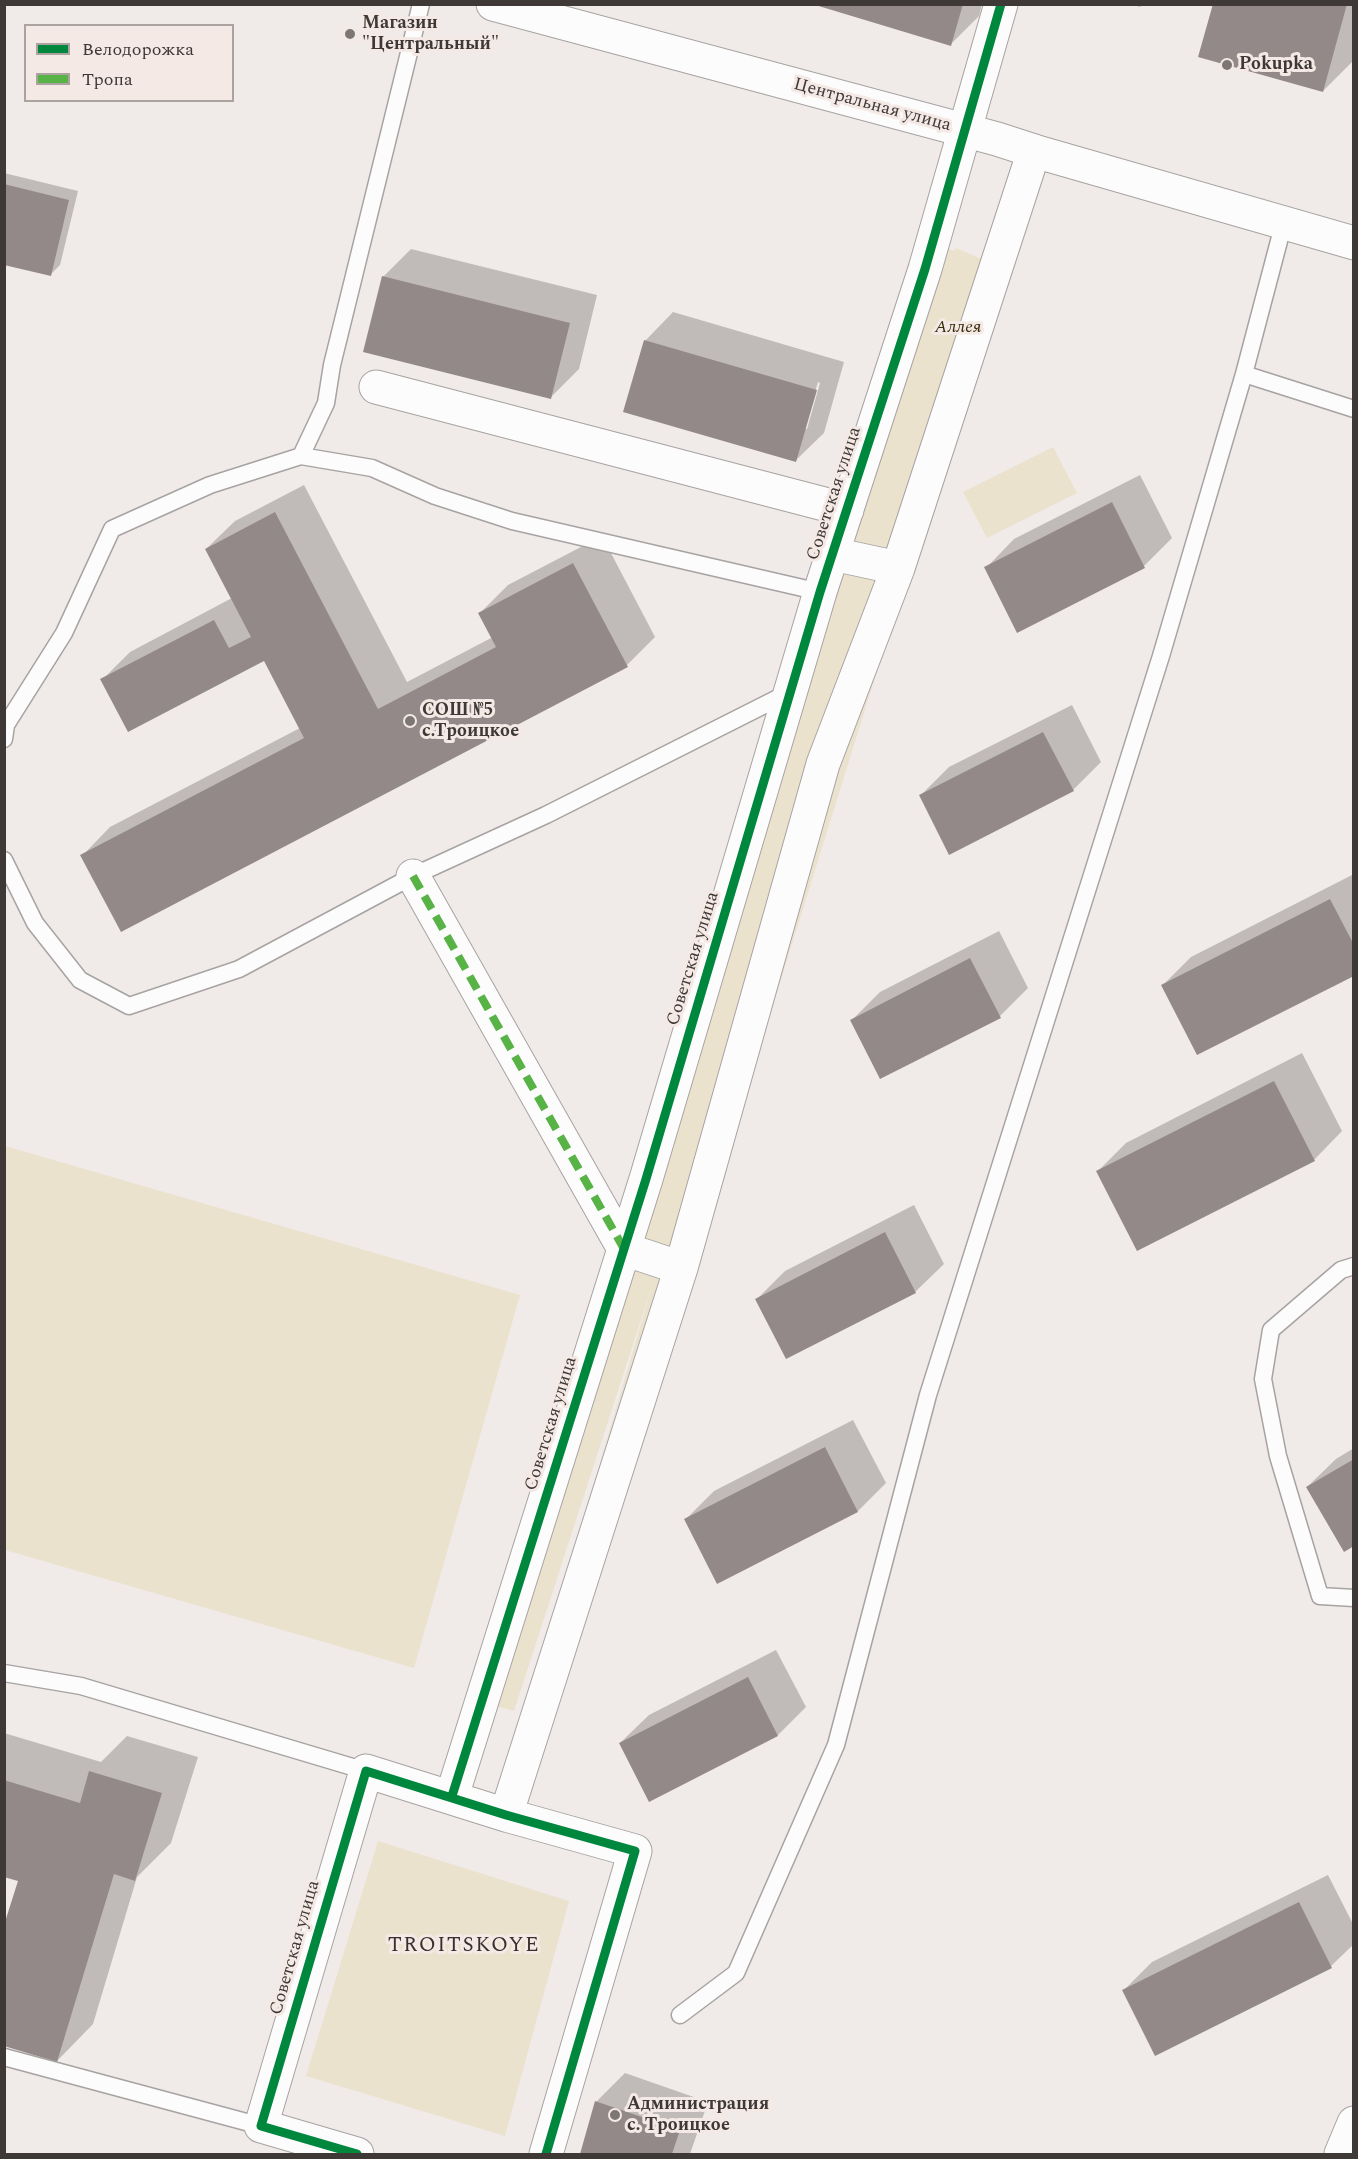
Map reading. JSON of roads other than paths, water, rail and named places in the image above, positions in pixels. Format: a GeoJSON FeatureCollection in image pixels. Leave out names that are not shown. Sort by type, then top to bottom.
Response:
{"type":"FeatureCollection","features":[{"type":"Feature","properties":{"kind":"main road","name":"Центральная улица"},"geometry":{"type":"LineString","coordinates":[[493,4],[963,130],[1353,243]]}},
{"type":"Feature","properties":{"kind":"main road","name":"Советская улица"},"geometry":{"type":"LineString","coordinates":[[452,1796],[624,1249],[820,592],[925,269],[1001,4]]}},
{"type":"Feature","properties":{"kind":"main road"},"geometry":{"type":"LineString","coordinates":[[507,1815],[681,1268],[823,764],[898,568],[1034,152]]}},
{"type":"Feature","properties":{"kind":"main road"},"geometry":{"type":"LineString","coordinates":[[376,387],[847,510]]}},
{"type":"Feature","properties":{"kind":"main road"},"geometry":{"type":"LineString","coordinates":[[833,554],[898,568]]}},
{"type":"Feature","properties":{"kind":"main road"},"geometry":{"type":"LineString","coordinates":[[412,876],[624,1249],[681,1268]]}},
{"type":"Feature","properties":{"kind":"main road","name":"Советская улица"},"geometry":{"type":"LineString","coordinates":[[261,2126],[366,1771]]}},
{"type":"Feature","properties":{"kind":"main road"},"geometry":{"type":"LineString","coordinates":[[366,1771],[507,1815],[635,1851],[546,2154]]}},
{"type":"Feature","properties":{"kind":"main road"},"geometry":{"type":"LineString","coordinates":[[1341,2154],[1353,2123]]}},
{"type":"Feature","properties":{"kind":"main road"},"geometry":{"type":"LineString","coordinates":[[261,2126],[357,2154]]}},
{"type":"Feature","properties":{"kind":"lane"},"geometry":{"type":"LineString","coordinates":[[301,456],[326,403],[332,365],[421,4]]}},
{"type":"Feature","properties":{"kind":"lane"},"geometry":{"type":"LineString","coordinates":[[680,2015],[736,1973],[836,1745],[928,1395],[1161,656],[1244,374],[1284,222]]}},
{"type":"Feature","properties":{"kind":"lane"},"geometry":{"type":"LineString","coordinates":[[1244,374],[1353,409]]}},
{"type":"Feature","properties":{"kind":"lane"},"geometry":{"type":"LineString","coordinates":[[5,729],[64,633],[112,530],[210,485],[301,456],[372,468],[435,495],[512,521],[820,592]]}},
{"type":"Feature","properties":{"kind":"lane"},"geometry":{"type":"LineString","coordinates":[[4,886],[80,980],[129,1006],[239,969],[412,876],[546,815],[791,692]]}},
{"type":"Feature","properties":{"kind":"lane"},"geometry":{"type":"LineString","coordinates":[[4,860],[35,923]]}},
{"type":"Feature","properties":{"kind":"lane"},"geometry":{"type":"LineString","coordinates":[[1353,1266],[1341,1270],[1271,1330],[1263,1379],[1278,1456],[1320,1596],[1353,1598]]}},
{"type":"Feature","properties":{"kind":"lane"},"geometry":{"type":"LineString","coordinates":[[4,1673],[81,1686],[366,1771]]}},
{"type":"Feature","properties":{"kind":"lane"},"geometry":{"type":"LineString","coordinates":[[4,2057],[261,2126]]}},
{"type":"Feature","properties":{"kind":"place","name":"Магазин \"Центральный\""},"geometry":{"type":"Point","coordinates":[350,34]}},
{"type":"Feature","properties":{"kind":"place","name":"Pokupka"},"geometry":{"type":"Point","coordinates":[1227,65]}},
{"type":"Feature","properties":{"kind":"place","name":"СОШ №5 с.Троицкое"},"geometry":{"type":"Point","coordinates":[410,721]}},
{"type":"Feature","properties":{"kind":"place","name":"Администрация с. Троицкое"},"geometry":{"type":"Point","coordinates":[615,2115]}},
{"type":"Feature","properties":{"kind":"district","name":"TROITSKOYE"},"geometry":{"type":"Point","coordinates":[464,1947]}},
{"type":"Feature","properties":{"kind":"park label","name":"Аллея"},"geometry":{"type":"Point","coordinates":[958,328]}}]}
